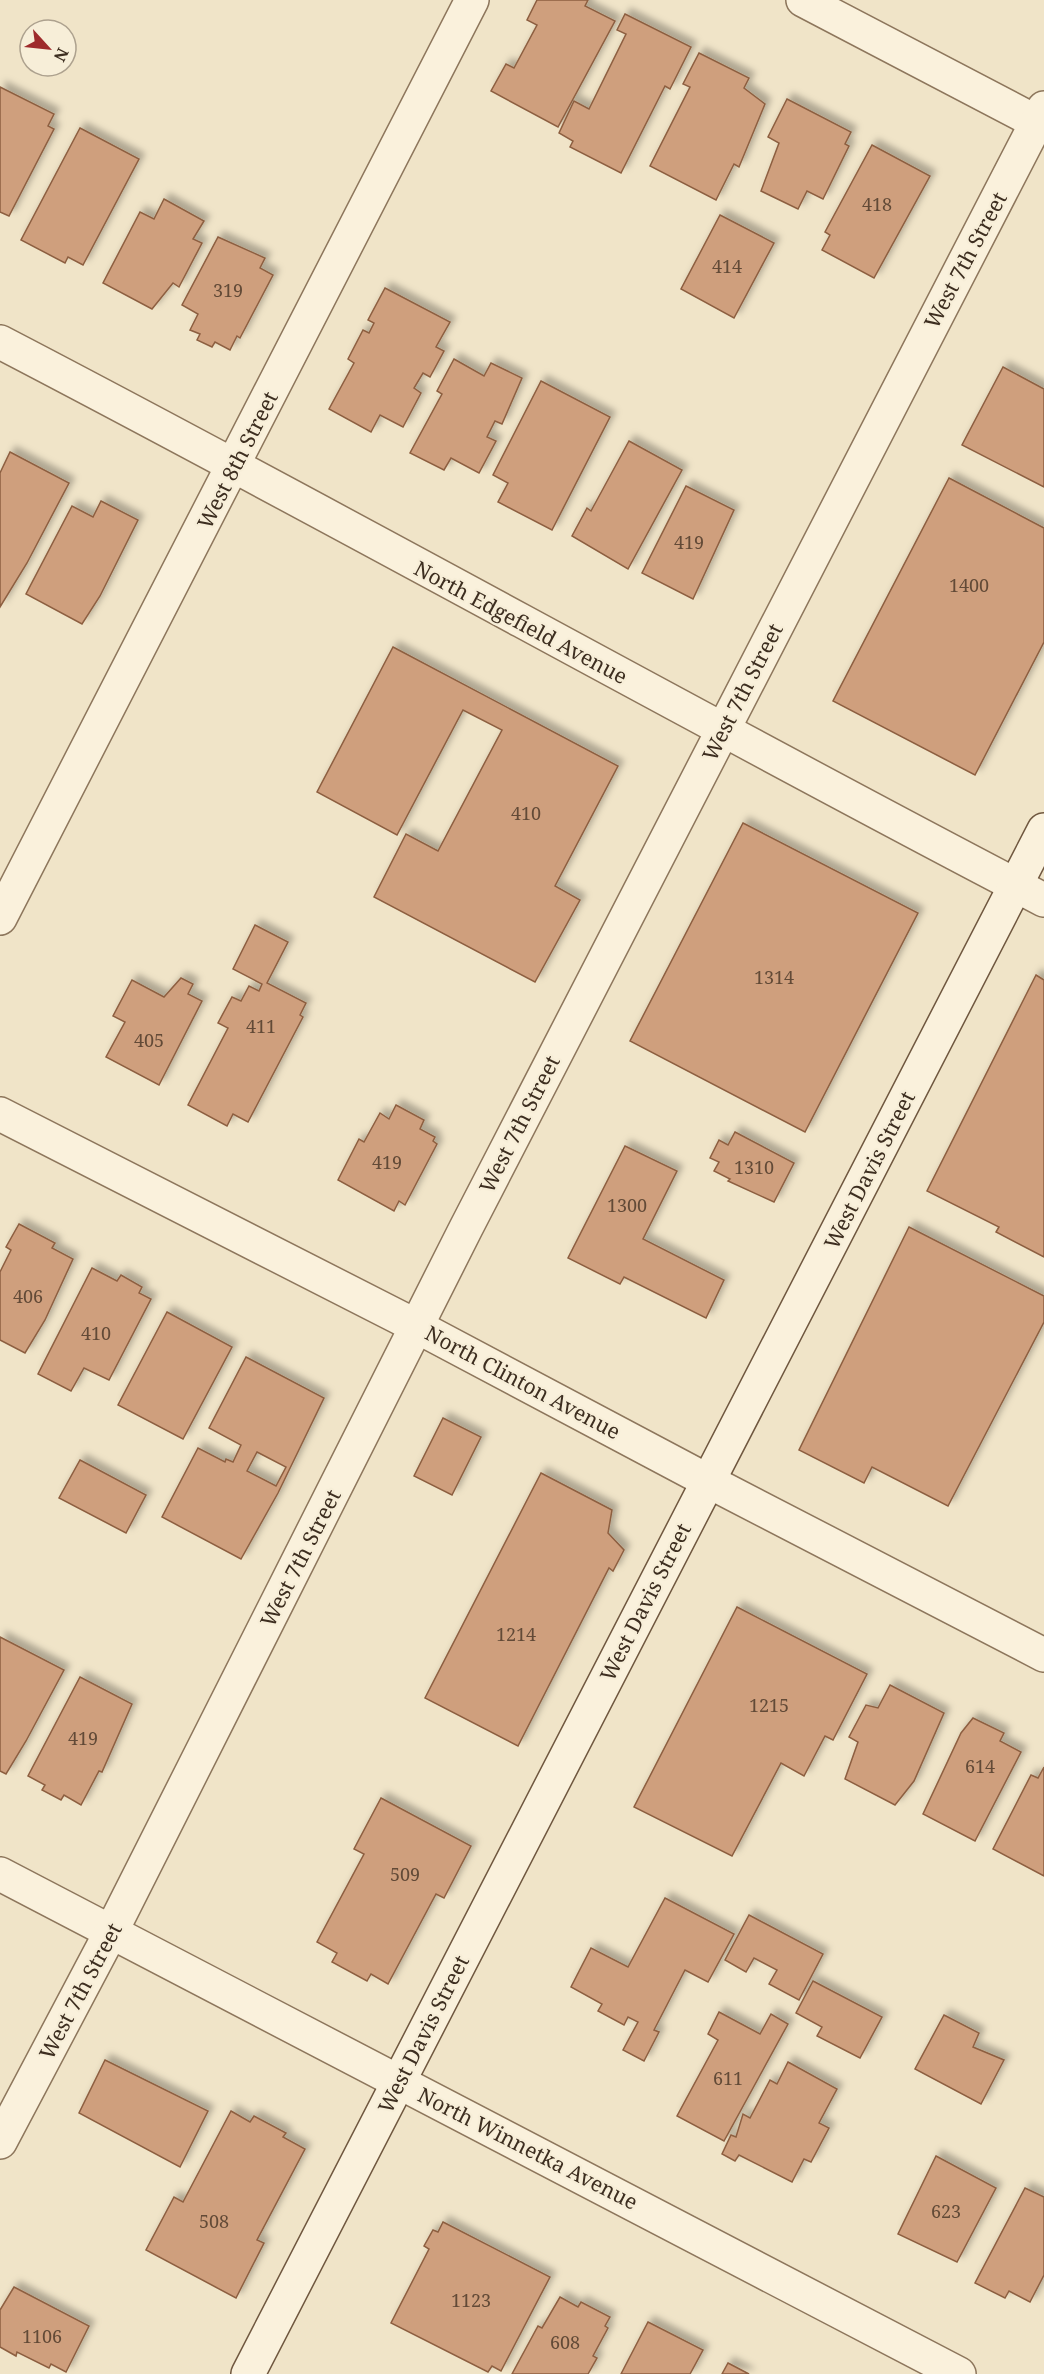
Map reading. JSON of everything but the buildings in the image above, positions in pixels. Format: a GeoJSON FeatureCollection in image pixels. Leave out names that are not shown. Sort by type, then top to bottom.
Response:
{"type":"FeatureCollection","features":[{"type":"Feature","properties":{"kind":"street","name":"West 8th Street"},"geometry":{"type":"LineString","coordinates":[[0,918],[234,467],[472,0]]}},
{"type":"Feature","properties":{"kind":"street"},"geometry":{"type":"LineString","coordinates":[[804,0],[1042,119]]}},
{"type":"Feature","properties":{"kind":"street","name":"West 7th Street"},"geometry":{"type":"LineString","coordinates":[[0,2142],[111,1932],[416,1326],[722,730],[1042,119]]}},
{"type":"Feature","properties":{"kind":"street","name":"North Edgefield Avenue"},"geometry":{"type":"LineString","coordinates":[[0,342],[722,730],[1044,900]]}},
{"type":"Feature","properties":{"kind":"street","name":"West Davis Street"},"geometry":{"type":"LineString","coordinates":[[248,2374],[1044,830]]}},
{"type":"Feature","properties":{"kind":"street","name":"North Clinton Avenue"},"geometry":{"type":"LineString","coordinates":[[0,1114],[416,1326],[1044,1655]]}},
{"type":"Feature","properties":{"kind":"street","name":"North Winnetka Avenue"},"geometry":{"type":"LineString","coordinates":[[0,1874],[959,2374]]}}]}
